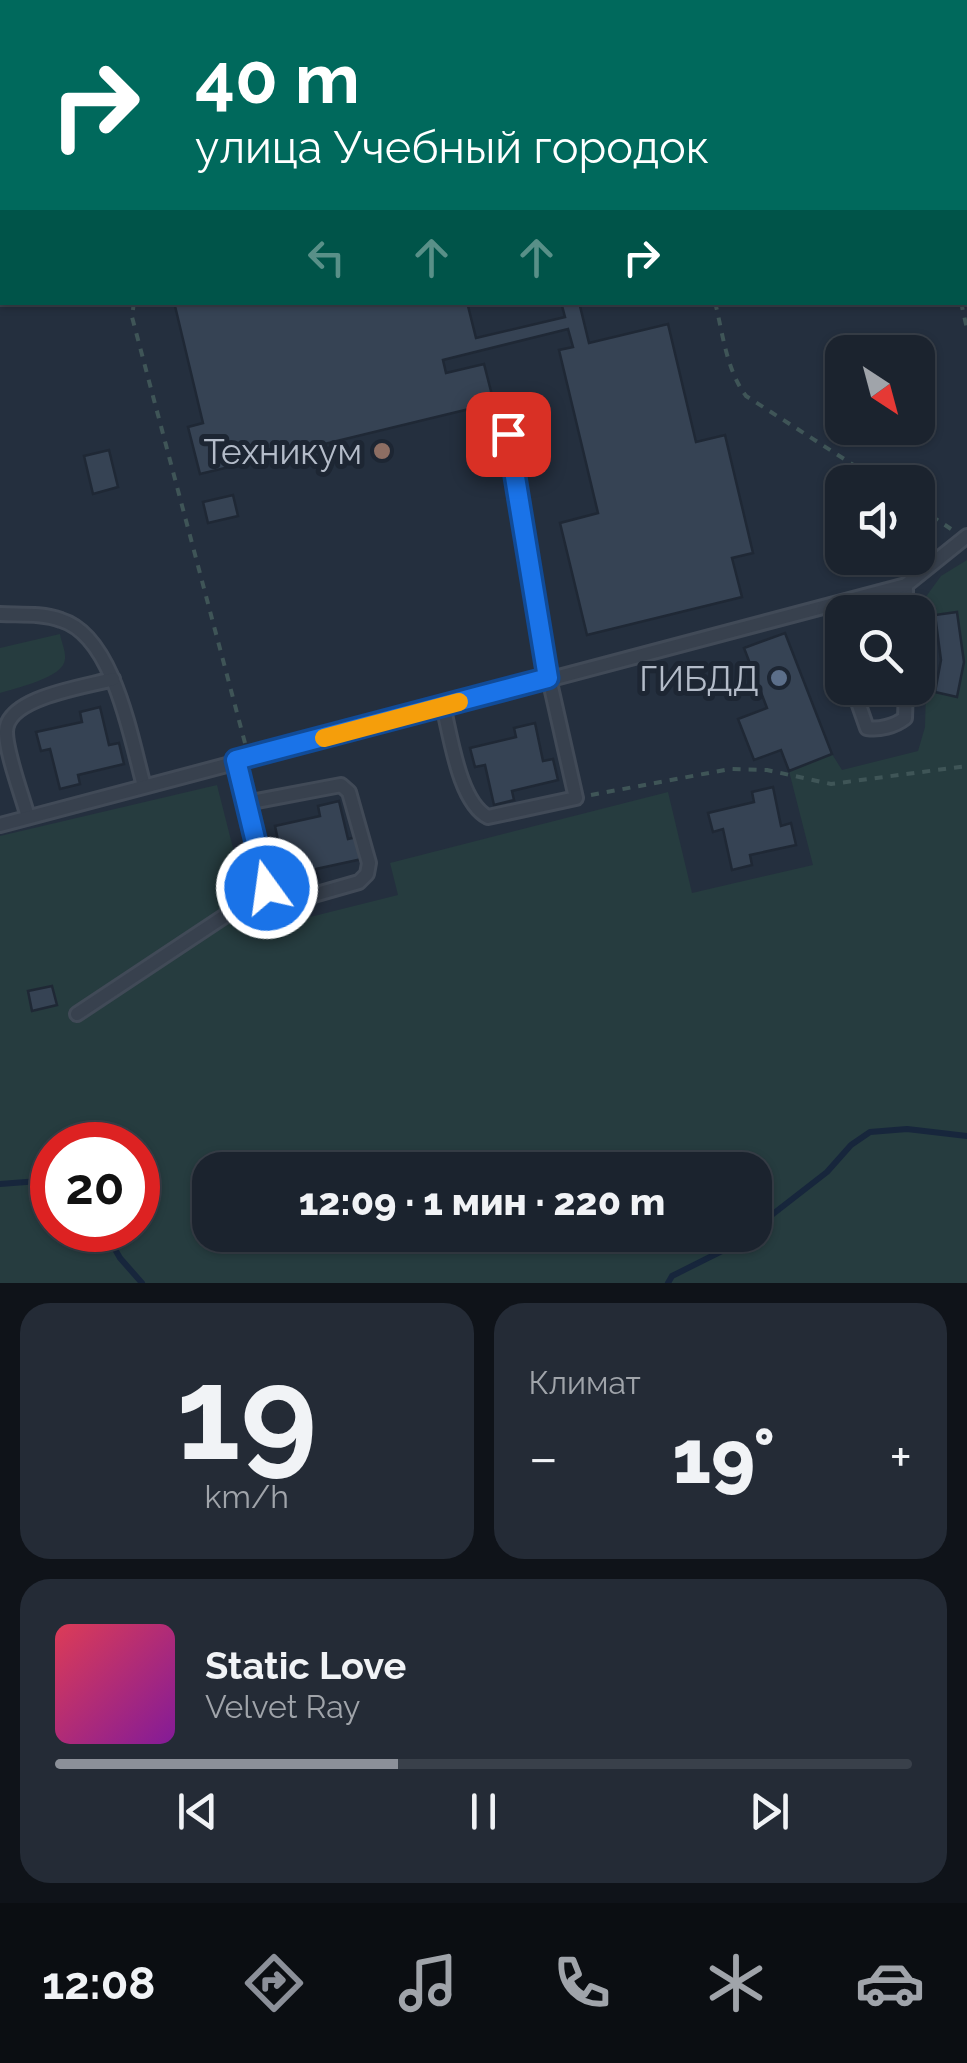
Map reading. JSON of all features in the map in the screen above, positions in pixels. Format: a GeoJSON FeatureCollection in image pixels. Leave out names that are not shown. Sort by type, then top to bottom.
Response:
{"type":"FeatureCollection","features":[{"type":"Feature","properties":{"kind":"lane"},"geometry":{"type":"LineString","coordinates":[[443,706],[467,796],[476,810],[488,817],[576,798],[548,678],[508,434]]}},
{"type":"Feature","properties":{"kind":"lane"},"geometry":{"type":"LineString","coordinates":[[0,824],[906,584],[965,536]]}},
{"type":"Feature","properties":{"kind":"lane"},"geometry":{"type":"LineString","coordinates":[[906,584],[906,595]]}},
{"type":"Feature","properties":{"kind":"lane"},"geometry":{"type":"LineString","coordinates":[[0,614],[64,620],[88,635],[113,679],[144,786]]}},
{"type":"Feature","properties":{"kind":"lane"},"geometry":{"type":"LineString","coordinates":[[28,817],[6,732],[10,715],[24,704],[113,679]]}},
{"type":"Feature","properties":{"kind":"lane"},"geometry":{"type":"LineString","coordinates":[[857,705],[862,723],[874,730],[905,718],[905,705]]}},
{"type":"Feature","properties":{"kind":"lane"},"geometry":{"type":"LineString","coordinates":[[242,759],[246,802],[267,888],[277,898],[289,902],[359,882],[367,874],[369,863],[349,792],[341,785],[246,802]]}},
{"type":"Feature","properties":{"kind":"lane"},"geometry":{"type":"LineString","coordinates":[[77,1014],[267,888]]}},
{"type":"Feature","properties":{"kind":"path"},"geometry":{"type":"LineString","coordinates":[[134,305],[132,317],[242,759]]}},
{"type":"Feature","properties":{"kind":"path"},"geometry":{"type":"LineString","coordinates":[[716,305],[729,363],[746,396],[854,465]]}},
{"type":"Feature","properties":{"kind":"path"},"geometry":{"type":"LineString","coordinates":[[935,517],[965,536]]}},
{"type":"Feature","properties":{"kind":"path"},"geometry":{"type":"LineString","coordinates":[[576,798],[730,769],[768,770],[832,784],[967,766]]}},
{"type":"Feature","properties":{"kind":"green space"},"geometry":{"type":"Polygon","coordinates":[[[967,560],[967,1283],[0,1283],[0,836],[217,785],[254,931],[398,895],[390,863],[668,792],[692,893],[813,865],[789,771],[832,754],[842,770],[918,751],[926,705],[935,705],[935,692],[956,697],[964,662],[957,612],[935,615],[935,595],[927,595],[941,576],[967,560]]]}},
{"type":"Feature","properties":{"kind":"green space"},"geometry":{"type":"Polygon","coordinates":[[[60,634],[65,659],[57,672],[0,693],[0,648],[60,634]]]}},
{"type":"Feature","properties":{"kind":"building"},"geometry":{"type":"Polygon","coordinates":[[[468,305],[476,338],[565,317],[562,305],[580,305],[589,343],[668,324],[696,442],[725,435],[753,553],[732,558],[742,597],[587,635],[560,523],[598,513],[559,350],[573,347],[568,329],[443,360],[446,373],[484,364],[494,403],[200,474],[188,427],[203,423],[175,306],[468,305]]]}},
{"type":"Feature","properties":{"kind":"building"},"geometry":{"type":"Polygon","coordinates":[[[109,450],[118,487],[93,494],[84,456],[109,450]]]}},
{"type":"Feature","properties":{"kind":"building"},"geometry":{"type":"Polygon","coordinates":[[[233,495],[238,516],[208,523],[203,502],[233,495]]]}},
{"type":"Feature","properties":{"kind":"building"},"geometry":{"type":"Polygon","coordinates":[[[957,612],[964,662],[957,697],[935,692],[941,660],[935,615],[957,612]]]}},
{"type":"Feature","properties":{"kind":"building","name":"ГИБДД"},"geometry":{"type":"Polygon","coordinates":[[[785,633],[832,754],[789,771],[781,750],[754,760],[738,719],[767,708],[744,648],[785,633]]]}},
{"type":"Feature","properties":{"kind":"building"},"geometry":{"type":"Polygon","coordinates":[[[100,707],[109,745],[119,743],[124,764],[78,775],[80,784],[60,789],[50,749],[41,751],[36,732],[82,722],[80,712],[100,707]]]}},
{"type":"Feature","properties":{"kind":"building"},"geometry":{"type":"Polygon","coordinates":[[[535,723],[543,761],[553,759],[558,780],[512,791],[514,800],[494,805],[485,765],[475,767],[470,748],[516,737],[514,728],[535,723]]]}},
{"type":"Feature","properties":{"kind":"building"},"geometry":{"type":"Polygon","coordinates":[[[773,787],[781,826],[791,823],[796,845],[750,855],[752,865],[732,870],[723,829],[713,832],[708,813],[754,802],[752,792],[773,787]]]}},
{"type":"Feature","properties":{"kind":"building"},"geometry":{"type":"Polygon","coordinates":[[[339,801],[348,839],[357,837],[362,859],[316,869],[319,879],[298,883],[289,843],[279,845],[275,826],[320,816],[318,806],[339,801]]]}},
{"type":"Feature","properties":{"kind":"building"},"geometry":{"type":"Polygon","coordinates":[[[52,986],[57,1005],[32,1011],[28,991],[52,986]]]}},
{"type":"Feature","properties":{"kind":"waterway"},"geometry":{"type":"LineString","coordinates":[[772,1215],[870,1132],[907,1129],[967,1136]]}},
{"type":"Feature","properties":{"kind":"waterway"},"geometry":{"type":"LineString","coordinates":[[0,1184],[30,1182]]}},
{"type":"Feature","properties":{"kind":"waterway"},"geometry":{"type":"LineString","coordinates":[[117,1252],[142,1283]]}},
{"type":"Feature","properties":{"kind":"waterway"},"geometry":{"type":"LineString","coordinates":[[668,1283],[672,1276],[720,1252]]}},
{"type":"Feature","properties":{"kind":"slow traffic"},"geometry":{"type":"LineString","coordinates":[[324,738],[459,702]]}},
{"type":"Feature","properties":{"kind":"place","name":"Техникум"},"geometry":{"type":"Point","coordinates":[382,451]}},
{"type":"Feature","properties":{"kind":"place","name":"ГИБДД"},"geometry":{"type":"Point","coordinates":[779,678]}},
{"type":"Feature","properties":{"kind":"route"},"geometry":{"type":"LineString","coordinates":[[267,888],[236,760],[548,678],[508,434]]}}]}
